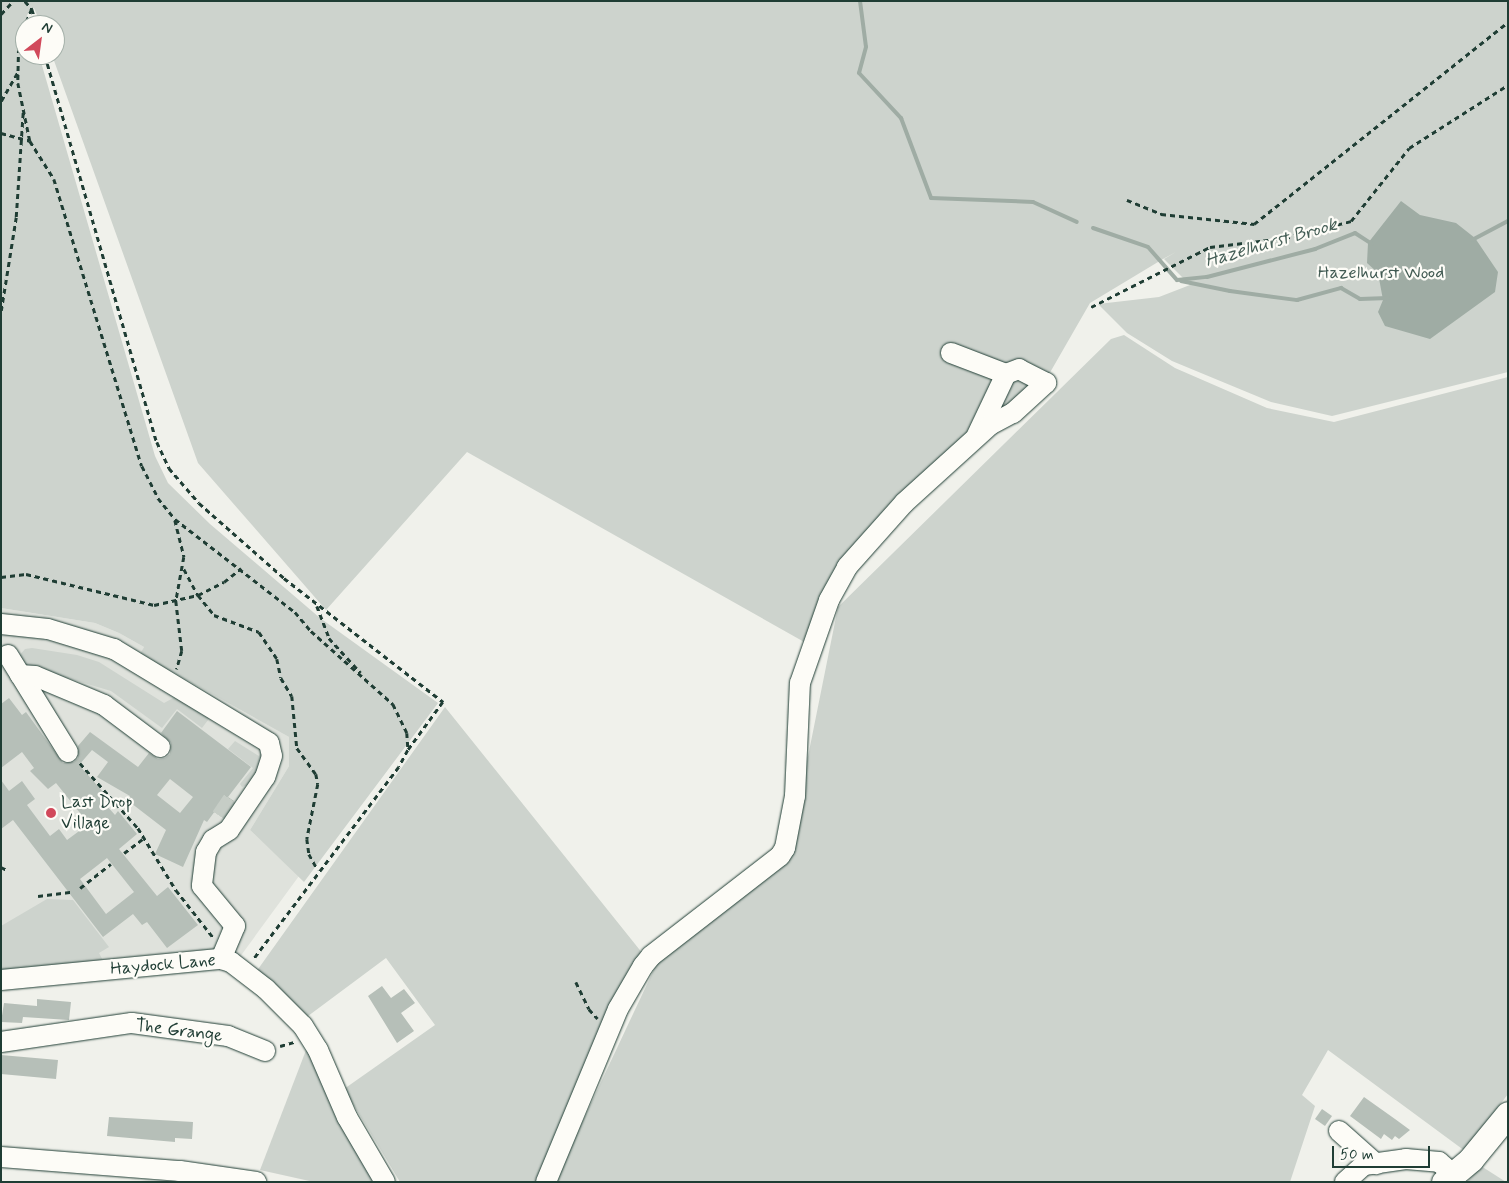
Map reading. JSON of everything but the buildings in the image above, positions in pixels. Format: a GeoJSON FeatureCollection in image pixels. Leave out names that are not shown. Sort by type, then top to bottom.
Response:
{"type":"FeatureCollection","features":[{"type":"Feature","properties":{"kind":"main road"},"geometry":{"type":"LineString","coordinates":[[1448,1178],[1471,1159],[1508,1114]]}},
{"type":"Feature","properties":{"kind":"street"},"geometry":{"type":"LineString","coordinates":[[546,1182],[618,1009],[651,956],[780,856],[788,840],[795,796],[800,683],[829,600],[847,567],[869,539],[990,425],[1013,413],[1046,383],[1019,369],[1006,374],[951,353]]}},
{"type":"Feature","properties":{"kind":"street"},"geometry":{"type":"LineString","coordinates":[[975,439],[1006,374]]}},
{"type":"Feature","properties":{"kind":"street"},"geometry":{"type":"LineString","coordinates":[[68,752],[20,675],[4,655],[8,624],[48,629],[114,649],[170,685],[269,743],[272,756],[270,768],[229,830],[214,840]]}},
{"type":"Feature","properties":{"kind":"street"},"geometry":{"type":"LineString","coordinates":[[20,675],[34,676],[104,705],[160,747]]}},
{"type":"Feature","properties":{"kind":"street"},"geometry":{"type":"LineString","coordinates":[[233,800],[247,789],[257,788]]}},
{"type":"Feature","properties":{"kind":"street"},"geometry":{"type":"LineString","coordinates":[[221,817],[214,840],[206,852],[202,886],[235,924],[223,954]]}},
{"type":"Feature","properties":{"kind":"street","name":"Haydock Lane"},"geometry":{"type":"LineString","coordinates":[[1,980],[223,954],[245,970],[288,1009],[310,1037],[347,1117],[385,1182]]}},
{"type":"Feature","properties":{"kind":"street","name":"The Grange"},"geometry":{"type":"LineString","coordinates":[[1,1042],[132,1023],[228,1036],[265,1052]]}},
{"type":"Feature","properties":{"kind":"street"},"geometry":{"type":"LineString","coordinates":[[1340,1131],[1376,1164]]}},
{"type":"Feature","properties":{"kind":"street"},"geometry":{"type":"LineString","coordinates":[[1,1157],[180,1172],[256,1182]]}},
{"type":"Feature","properties":{"kind":"street"},"geometry":{"type":"LineString","coordinates":[[1344,1182],[1364,1165],[1406,1159],[1439,1162],[1448,1178]]}},
{"type":"Feature","properties":{"kind":"path"},"geometry":{"type":"LineString","coordinates":[[2,12],[13,1]]}},
{"type":"Feature","properties":{"kind":"path"},"geometry":{"type":"LineString","coordinates":[[25,1],[32,9],[34,15]]}},
{"type":"Feature","properties":{"kind":"path"},"geometry":{"type":"LineString","coordinates":[[32,9],[19,39],[18,70],[30,141],[54,179],[142,466],[158,498],[175,519],[241,568],[295,612],[311,631],[393,704],[402,721],[408,750]]}},
{"type":"Feature","properties":{"kind":"path"},"geometry":{"type":"LineString","coordinates":[[1127,200],[1161,214],[1254,224],[1508,22]]}},
{"type":"Feature","properties":{"kind":"path"},"geometry":{"type":"LineString","coordinates":[[48,65],[156,442],[169,468],[199,503],[316,605],[443,702],[408,750],[399,767],[318,870],[245,970]]}},
{"type":"Feature","properties":{"kind":"path"},"geometry":{"type":"LineString","coordinates":[[1,101],[18,70]]}},
{"type":"Feature","properties":{"kind":"path"},"geometry":{"type":"LineString","coordinates":[[1091,307],[1210,246],[1285,238],[1351,221],[1409,148],[1508,85]]}},
{"type":"Feature","properties":{"kind":"path"},"geometry":{"type":"LineString","coordinates":[[1,311],[16,218],[23,106]]}},
{"type":"Feature","properties":{"kind":"path"},"geometry":{"type":"LineString","coordinates":[[1,133],[30,141]]}},
{"type":"Feature","properties":{"kind":"path"},"geometry":{"type":"LineString","coordinates":[[170,685],[182,651],[176,602],[184,569],[184,557],[175,519]]}},
{"type":"Feature","properties":{"kind":"path"},"geometry":{"type":"LineString","coordinates":[[1,577],[26,574],[154,605],[198,596],[224,582],[241,568]]}},
{"type":"Feature","properties":{"kind":"path"},"geometry":{"type":"LineString","coordinates":[[184,569],[198,596],[214,614],[259,632],[277,659],[281,678],[292,696],[297,748],[316,774],[318,784],[307,839],[309,854],[318,870]]}},
{"type":"Feature","properties":{"kind":"path"},"geometry":{"type":"LineString","coordinates":[[316,605],[329,638],[375,688]]}},
{"type":"Feature","properties":{"kind":"path"},"geometry":{"type":"LineString","coordinates":[[68,752],[138,828],[176,890],[223,954]]}},
{"type":"Feature","properties":{"kind":"path"},"geometry":{"type":"LineString","coordinates":[[124,853],[144,838]]}},
{"type":"Feature","properties":{"kind":"path"},"geometry":{"type":"LineString","coordinates":[[80,888],[111,864]]}},
{"type":"Feature","properties":{"kind":"path"},"geometry":{"type":"LineString","coordinates":[[1,867],[7,870]]}},
{"type":"Feature","properties":{"kind":"path"},"geometry":{"type":"LineString","coordinates":[[38,896],[72,892]]}},
{"type":"Feature","properties":{"kind":"path"},"geometry":{"type":"LineString","coordinates":[[576,982],[589,1009],[610,1030]]}},
{"type":"Feature","properties":{"kind":"path"},"geometry":{"type":"LineString","coordinates":[[265,1052],[310,1037]]}},
{"type":"Feature","properties":{"kind":"shaded area"},"geometry":{"type":"Polygon","coordinates":[[[1401,201],[1420,215],[1456,223],[1475,238],[1498,272],[1495,292],[1430,339],[1385,326],[1378,312],[1383,300],[1378,273],[1367,263],[1368,243],[1401,201]]]}},
{"type":"Feature","properties":{"kind":"shaded area"},"geometry":{"type":"Polygon","coordinates":[[[1,608],[95,623],[119,633],[144,647],[141,654],[289,737],[289,766],[250,830],[299,876],[234,965],[1,988],[1,608]]]}},
{"type":"Feature","properties":{"kind":"green space","name":"Hazelhurst Wood"},"geometry":{"type":"Polygon","coordinates":[[[1,1],[1508,1],[1508,372],[1332,416],[1271,402],[1172,361],[1127,333],[1098,304],[1159,297],[1190,285],[1164,259],[1176,252],[1163,259],[1090,303],[1048,376],[903,501],[806,643],[467,452],[326,610],[198,463],[56,65],[65,65],[65,15],[37,15],[34,8],[27,15],[15,15],[15,65],[42,65],[155,456],[168,483],[210,524],[320,618],[438,703],[304,882],[250,830],[289,766],[289,737],[140,654],[144,647],[119,633],[95,623],[1,608],[1,1]]]}},
{"type":"Feature","properties":{"kind":"green space"},"geometry":{"type":"Polygon","coordinates":[[[1124,335],[1175,368],[1267,408],[1334,422],[1508,377],[1508,1094],[1465,1151],[1328,1050],[1302,1095],[1315,1106],[1290,1182],[554,1182],[657,963],[788,856],[838,607],[1111,339],[1124,335]]]}},
{"type":"Feature","properties":{"kind":"green space"},"geometry":{"type":"Polygon","coordinates":[[[32,648],[77,655],[99,662],[164,703],[177,696],[211,716],[202,728],[177,709],[162,728],[111,691],[27,666],[19,656],[25,649],[32,648]]]}},
{"type":"Feature","properties":{"kind":"green space"},"geometry":{"type":"Polygon","coordinates":[[[445,707],[643,954],[539,1182],[400,1182],[344,1089],[435,1025],[386,958],[304,1019],[256,972],[445,707]]]}},
{"type":"Feature","properties":{"kind":"green space"},"geometry":{"type":"Polygon","coordinates":[[[235,741],[259,756],[264,749],[253,783],[242,787],[240,784],[253,768],[228,749],[235,741]]]}},
{"type":"Feature","properties":{"kind":"green space"},"geometry":{"type":"Polygon","coordinates":[[[47,899],[73,900],[109,947],[99,953],[106,966],[1,975],[1,926],[47,899]]]}},
{"type":"Feature","properties":{"kind":"green space"},"geometry":{"type":"Polygon","coordinates":[[[308,1045],[375,1182],[314,1182],[260,1170],[308,1045]]]}},
{"type":"Feature","properties":{"kind":"green space"},"geometry":{"type":"Polygon","coordinates":[[[1481,1166],[1506,1182],[1467,1182],[1481,1166]]]}},
{"type":"Feature","properties":{"kind":"waterway","name":"Hazelhurst Brook"},"geometry":{"type":"LineString","coordinates":[[860,1],[866,47],[859,73],[901,118],[931,198],[1033,202],[1077,222]]}},
{"type":"Feature","properties":{"kind":"waterway","name":"Hazelhurst Brook"},"geometry":{"type":"LineString","coordinates":[[1472,240],[1508,221]]}},
{"type":"Feature","properties":{"kind":"waterway","name":"Hazelhurst Brook"},"geometry":{"type":"LineString","coordinates":[[1093,228],[1148,247],[1177,280],[1207,277],[1315,249],[1355,233],[1372,244]]}},
{"type":"Feature","properties":{"kind":"waterway","name":"Hazelhurst Brook"},"geometry":{"type":"LineString","coordinates":[[1181,281],[1230,291],[1297,300],[1341,288],[1360,299],[1388,298]]}},
{"type":"Feature","properties":{"kind":"tunnel"},"geometry":{"type":"LineString","coordinates":[[221,817],[233,799]]}},
{"type":"Feature","properties":{"kind":"place","name":"Last Drop Village"},"geometry":{"type":"Point","coordinates":[51,813]}}]}
